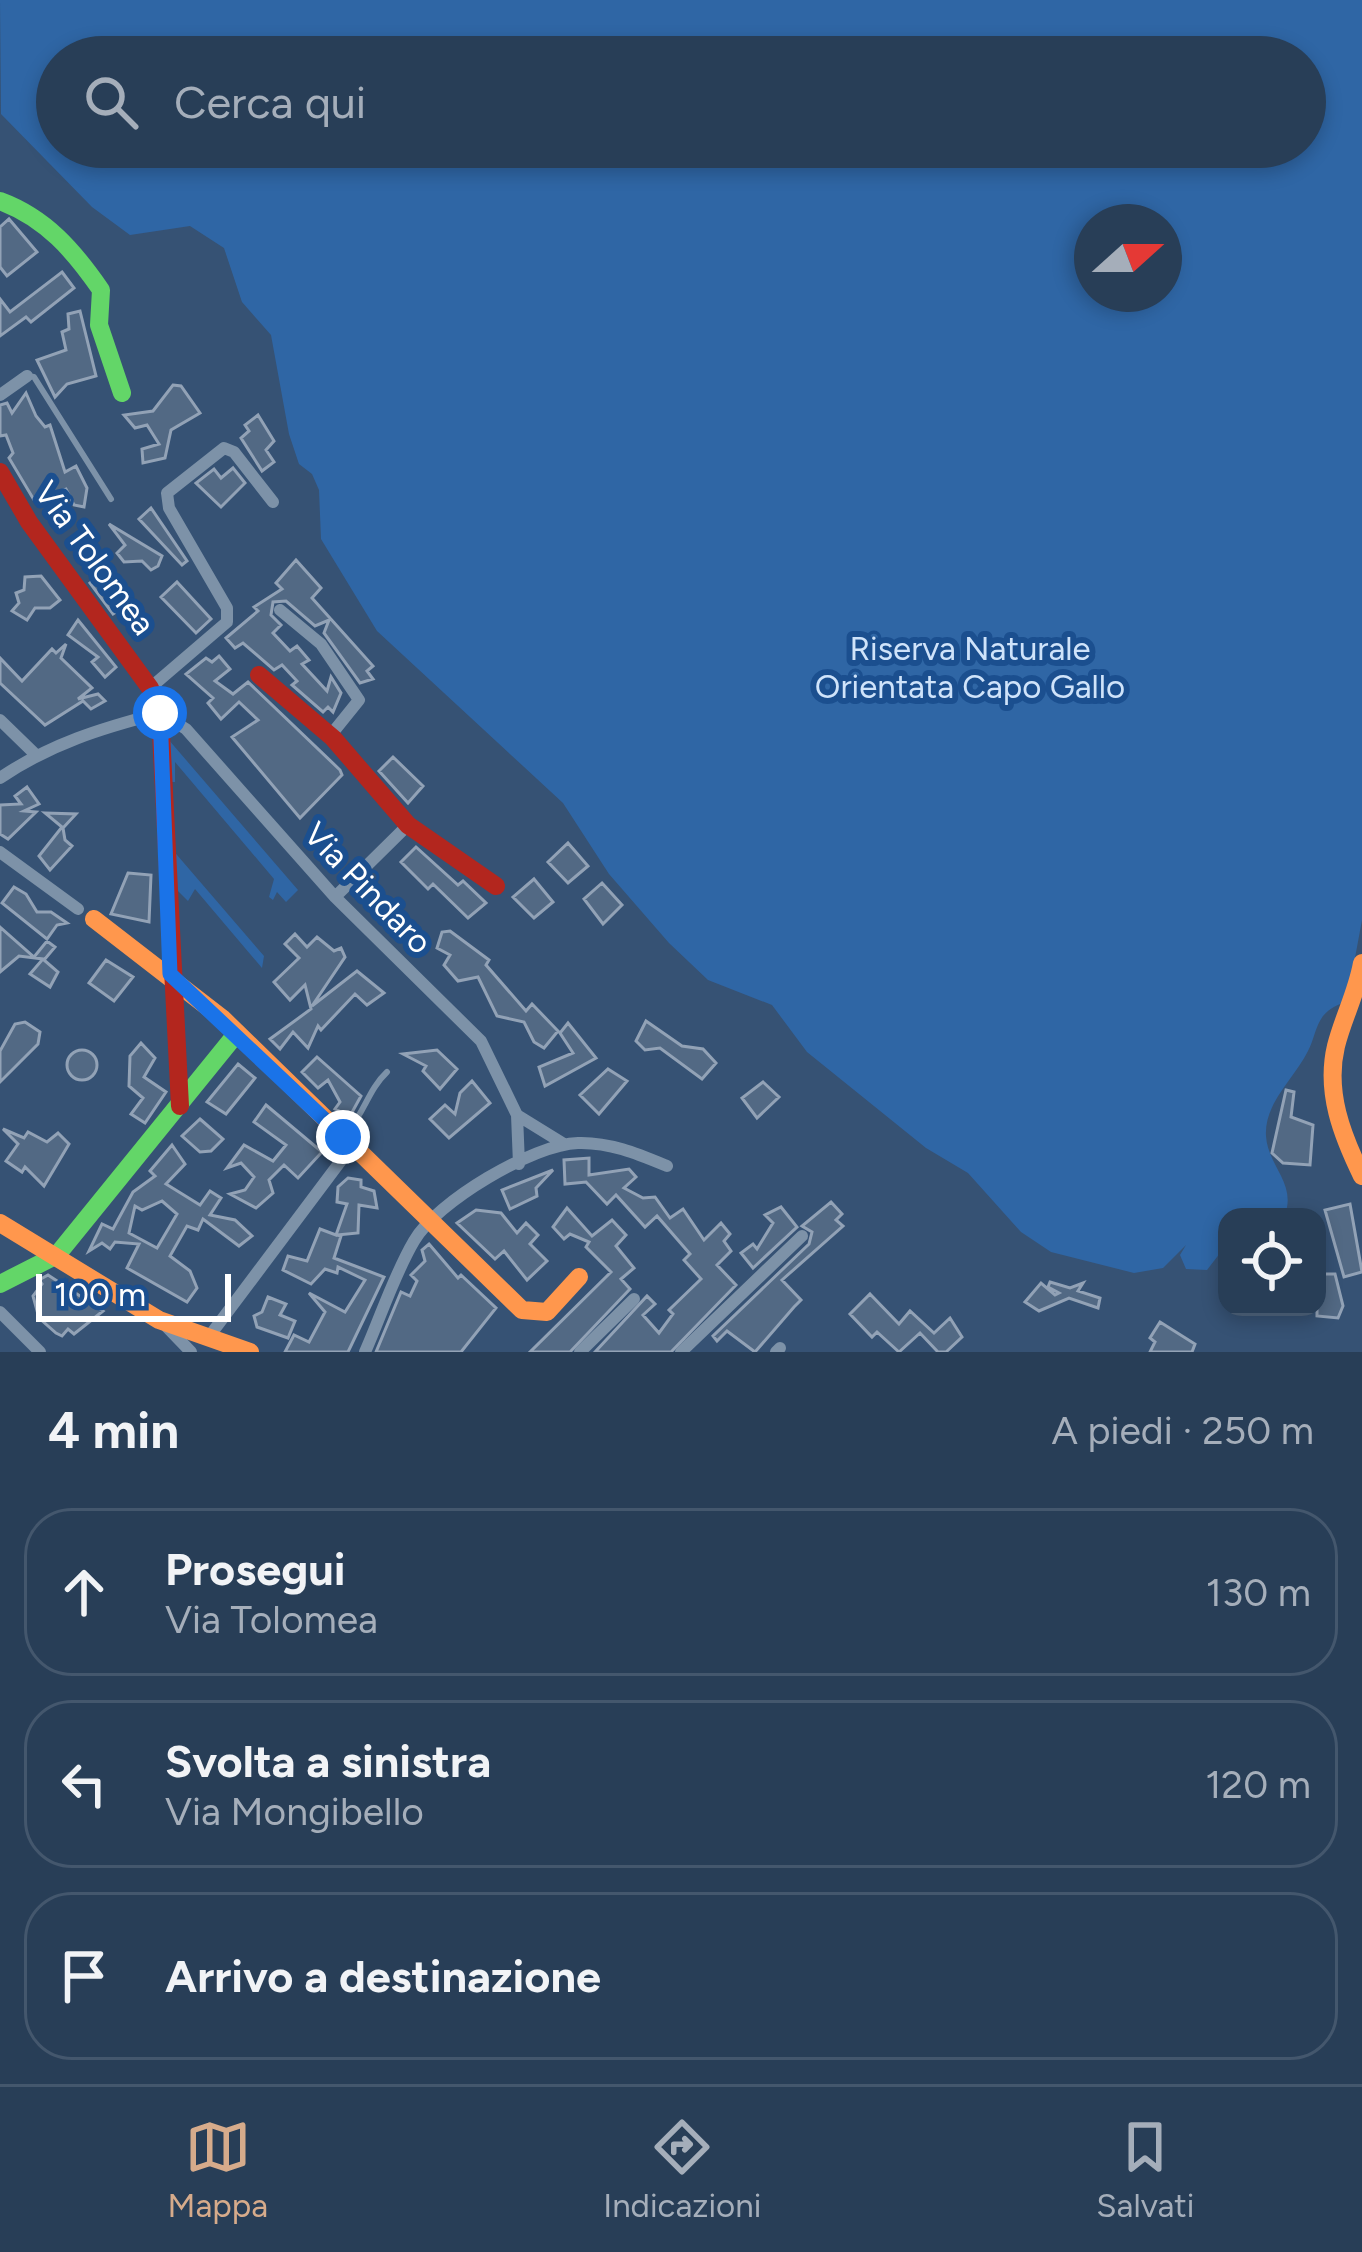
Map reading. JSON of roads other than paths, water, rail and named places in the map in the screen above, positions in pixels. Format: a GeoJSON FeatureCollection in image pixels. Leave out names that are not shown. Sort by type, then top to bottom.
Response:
{"type":"FeatureCollection","features":[{"type":"Feature","properties":{"kind":"street"},"geometry":{"type":"LineString","coordinates":[[0,202],[27,209],[48,225],[101,290],[99,325],[122,393]]}},
{"type":"Feature","properties":{"kind":"street"},"geometry":{"type":"LineString","coordinates":[[0,395],[27,376]]}},
{"type":"Feature","properties":{"kind":"street"},"geometry":{"type":"LineString","coordinates":[[150,688],[227,622],[227,608],[169,508],[167,493],[224,448],[234,452],[273,502]]}},
{"type":"Feature","properties":{"kind":"street","name":"Via Tolomea"},"geometry":{"type":"LineString","coordinates":[[0,472],[29,522],[150,688],[160,713],[180,1106]]}},
{"type":"Feature","properties":{"kind":"street"},"geometry":{"type":"LineString","coordinates":[[280,610],[321,644],[359,700],[330,736]]}},
{"type":"Feature","properties":{"kind":"street"},"geometry":{"type":"LineString","coordinates":[[259,675],[330,736],[408,825],[496,886]]}},
{"type":"Feature","properties":{"kind":"street"},"geometry":{"type":"LineString","coordinates":[[0,778],[36,755],[87,733],[160,713]]}},
{"type":"Feature","properties":{"kind":"street","name":"Via Pindaro"},"geometry":{"type":"LineString","coordinates":[[160,713],[186,729],[335,897],[481,1040],[517,1115],[520,1164]]}},
{"type":"Feature","properties":{"kind":"street"},"geometry":{"type":"LineString","coordinates":[[0,720],[36,755]]}},
{"type":"Feature","properties":{"kind":"street"},"geometry":{"type":"LineString","coordinates":[[335,897],[408,825]]}},
{"type":"Feature","properties":{"kind":"street"},"geometry":{"type":"LineString","coordinates":[[0,852],[170,974],[529,1314],[554,1307],[578,1277]]}},
{"type":"Feature","properties":{"kind":"street"},"geometry":{"type":"LineString","coordinates":[[1362,963],[1358,989],[1336,1046],[1333,1081],[1338,1121],[1362,1177]]}},
{"type":"Feature","properties":{"kind":"street"},"geometry":{"type":"LineString","coordinates":[[0,1284],[57,1256],[237,1033]]}},
{"type":"Feature","properties":{"kind":"street"},"geometry":{"type":"LineString","coordinates":[[517,1115],[564,1144]]}},
{"type":"Feature","properties":{"kind":"street"},"geometry":{"type":"LineString","coordinates":[[208,1338],[347,1142]]}},
{"type":"Feature","properties":{"kind":"street"},"geometry":{"type":"LineString","coordinates":[[365,1352],[413,1242],[452,1201],[564,1144],[604,1144],[668,1166]]}},
{"type":"Feature","properties":{"kind":"street"},"geometry":{"type":"LineString","coordinates":[[0,1223],[159,1320],[250,1352]]}},
{"type":"Feature","properties":{"kind":"street"},"geometry":{"type":"LineString","coordinates":[[681,1352],[802,1236]]}},
{"type":"Feature","properties":{"kind":"street"},"geometry":{"type":"LineString","coordinates":[[580,1352],[634,1299]]}},
{"type":"Feature","properties":{"kind":"street"},"geometry":{"type":"LineString","coordinates":[[0,1312],[40,1352]]}},
{"type":"Feature","properties":{"kind":"street"},"geometry":{"type":"LineString","coordinates":[[159,1320],[191,1352]]}},
{"type":"Feature","properties":{"kind":"lane"},"geometry":{"type":"LineString","coordinates":[[27,376],[34,377],[111,500]]}},
{"type":"Feature","properties":{"kind":"lane"},"geometry":{"type":"LineString","coordinates":[[347,1142],[371,1087],[388,1072]]}},
{"type":"Feature","properties":{"kind":"park label","name":"Riserva Naturale Orientata Capo Gallo"},"geometry":{"type":"Point","coordinates":[970,667]}}]}
